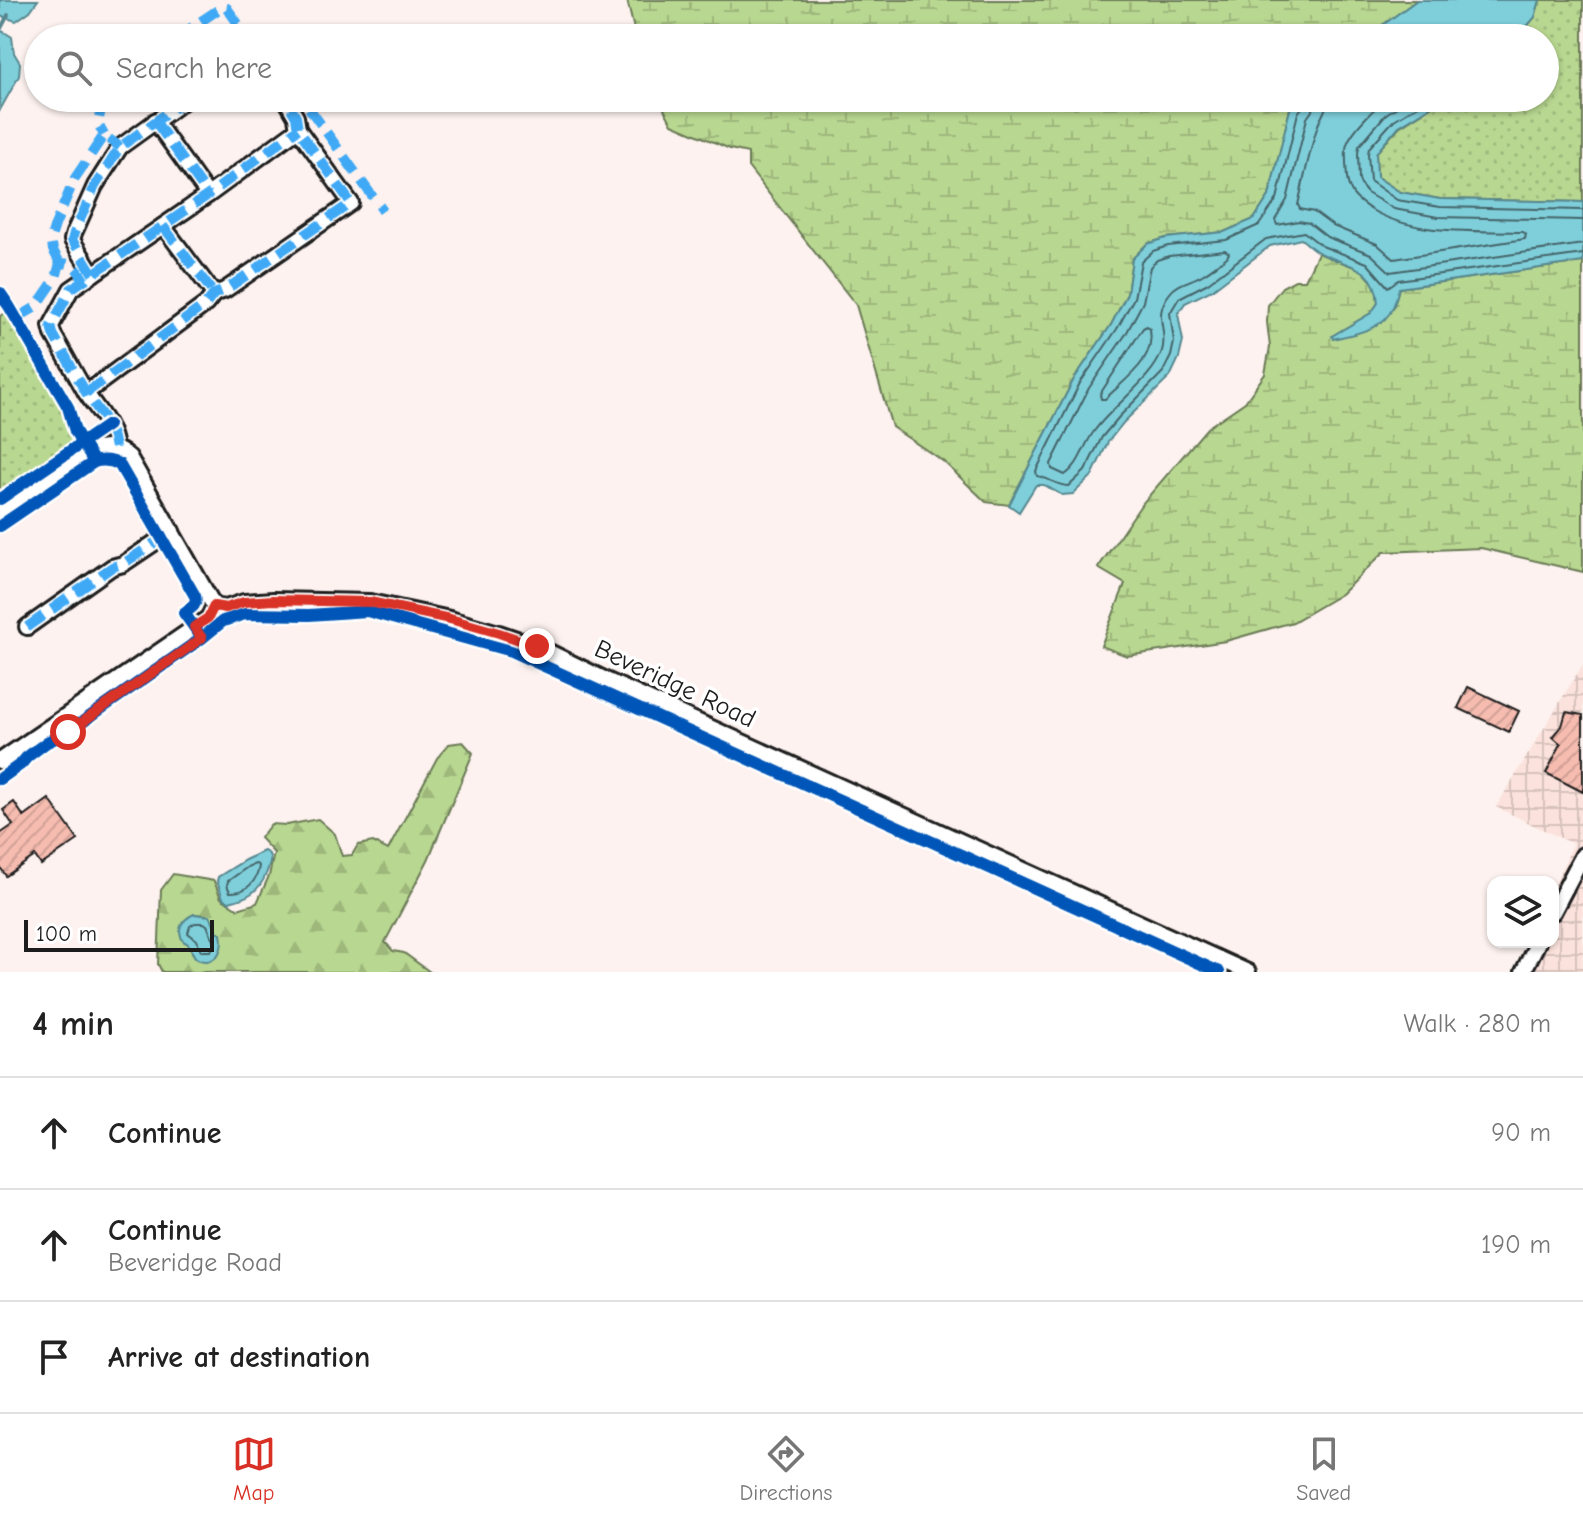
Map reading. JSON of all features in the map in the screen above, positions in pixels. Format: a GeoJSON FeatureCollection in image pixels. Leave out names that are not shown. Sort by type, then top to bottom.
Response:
{"type":"FeatureCollection","features":[{"type":"Feature","properties":{"kind":"street"},"geometry":{"type":"LineString","coordinates":[[93,274],[72,240],[95,186],[120,147],[168,112]]}},
{"type":"Feature","properties":{"kind":"street"},"geometry":{"type":"LineString","coordinates":[[86,393],[206,304],[214,294],[225,290],[351,203],[298,129],[293,112]]}},
{"type":"Feature","properties":{"kind":"street"},"geometry":{"type":"LineString","coordinates":[[155,121],[208,195]]}},
{"type":"Feature","properties":{"kind":"street"},"geometry":{"type":"LineString","coordinates":[[115,448],[114,435],[53,334],[51,326],[71,289],[298,129]]}},
{"type":"Feature","properties":{"kind":"street"},"geometry":{"type":"LineString","coordinates":[[163,226],[214,294]]}},
{"type":"Feature","properties":{"kind":"street"},"geometry":{"type":"LineString","coordinates":[[0,514],[89,452],[104,447],[115,448],[129,457],[214,606],[208,618],[0,761]]}},
{"type":"Feature","properties":{"kind":"street"},"geometry":{"type":"LineString","coordinates":[[27,627],[112,567],[123,564],[172,531]]}},
{"type":"Feature","properties":{"kind":"street","name":"Beveridge Road"},"geometry":{"type":"LineString","coordinates":[[214,606],[226,608],[244,602],[273,600],[370,602],[450,619],[537,646],[1248,972]]}},
{"type":"Feature","properties":{"kind":"street"},"geometry":{"type":"LineString","coordinates":[[1559,901],[1583,855]]}},
{"type":"Feature","properties":{"kind":"street"},"geometry":{"type":"LineString","coordinates":[[1523,972],[1535,948]]}},
{"type":"Feature","properties":{"kind":"shaded area"},"geometry":{"type":"Polygon","coordinates":[[[1583,664],[1583,972],[1517,972],[1527,948],[1559,948],[1559,876],[1573,844],[1496,807],[1583,664]]]}},
{"type":"Feature","properties":{"kind":"green space"},"geometry":{"type":"Polygon","coordinates":[[[627,0],[1417,0],[1384,24],[633,24],[627,0]]]}},
{"type":"Feature","properties":{"kind":"green space"},"geometry":{"type":"Polygon","coordinates":[[[1540,0],[1583,0],[1583,202],[1440,199],[1400,192],[1377,177],[1376,153],[1399,127],[1423,112],[1559,112],[1559,24],[1529,24],[1535,17],[1540,0]]]}},
{"type":"Feature","properties":{"kind":"green space"},"geometry":{"type":"Polygon","coordinates":[[[666,112],[1289,112],[1269,196],[1254,219],[1224,232],[1166,238],[1147,244],[1132,259],[1127,294],[1111,325],[1074,379],[1009,505],[986,502],[944,462],[892,427],[856,305],[748,167],[748,153],[730,149],[672,124],[666,112]]]}},
{"type":"Feature","properties":{"kind":"green space"},"geometry":{"type":"Polygon","coordinates":[[[1318,253],[1362,270],[1377,287],[1378,303],[1371,313],[1332,336],[1393,308],[1399,288],[1583,262],[1583,572],[1481,548],[1384,552],[1341,594],[1293,622],[1226,641],[1127,656],[1101,646],[1125,584],[1098,568],[1141,505],[1207,428],[1245,402],[1265,374],[1270,347],[1268,305],[1282,287],[1295,280],[1305,280],[1318,253]]]}},
{"type":"Feature","properties":{"kind":"green space"},"geometry":{"type":"Polygon","coordinates":[[[8,311],[60,401],[76,442],[0,495],[0,316],[8,311]]]}},
{"type":"Feature","properties":{"kind":"green space"},"geometry":{"type":"Polygon","coordinates":[[[463,742],[473,753],[428,860],[385,942],[393,951],[404,953],[430,972],[162,972],[158,964],[161,890],[173,874],[214,881],[221,898],[238,909],[257,903],[269,876],[274,853],[260,838],[271,824],[287,825],[318,819],[335,834],[342,856],[352,855],[358,845],[373,842],[388,850],[437,758],[449,744],[463,742]],[[194,914],[187,942],[192,952],[217,931],[206,915],[194,914]]]}},
{"type":"Feature","properties":{"kind":"water"},"geometry":{"type":"Polygon","coordinates":[[[0,0],[38,0],[30,11],[16,21],[0,16],[0,0]]]}},
{"type":"Feature","properties":{"kind":"water"},"geometry":{"type":"Polygon","coordinates":[[[1417,0],[1540,0],[1535,17],[1529,24],[1384,24],[1417,0]]]}},
{"type":"Feature","properties":{"kind":"water"},"geometry":{"type":"Polygon","coordinates":[[[0,31],[12,37],[14,53],[20,63],[19,76],[0,110],[0,31]]]}},
{"type":"Feature","properties":{"kind":"water"},"geometry":{"type":"Polygon","coordinates":[[[1289,112],[1422,112],[1399,126],[1376,153],[1377,177],[1400,192],[1440,199],[1583,202],[1583,262],[1399,288],[1393,307],[1383,321],[1368,330],[1333,339],[1332,336],[1371,313],[1378,303],[1372,282],[1360,270],[1319,253],[1301,239],[1270,246],[1212,290],[1185,303],[1178,314],[1183,341],[1170,377],[1108,442],[1092,476],[1073,494],[1062,495],[1044,485],[1036,485],[1019,512],[1009,505],[1074,379],[1111,325],[1127,294],[1132,259],[1147,244],[1166,238],[1224,232],[1254,219],[1269,196],[1289,112]]]}},
{"type":"Feature","properties":{"kind":"water"},"geometry":{"type":"Polygon","coordinates":[[[264,851],[269,854],[270,862],[260,885],[241,898],[229,902],[223,898],[218,877],[264,851]]]}},
{"type":"Feature","properties":{"kind":"water"},"geometry":{"type":"Polygon","coordinates":[[[194,914],[210,916],[221,934],[222,945],[211,960],[197,959],[181,936],[181,925],[194,914]]]}},
{"type":"Feature","properties":{"kind":"building"},"geometry":{"type":"Polygon","coordinates":[[[1468,687],[1519,711],[1509,732],[1458,708],[1468,687]]]}},
{"type":"Feature","properties":{"kind":"building"},"geometry":{"type":"Polygon","coordinates":[[[1566,712],[1583,715],[1583,792],[1546,773],[1561,744],[1553,737],[1562,726],[1566,712]]]}},
{"type":"Feature","properties":{"kind":"building"},"geometry":{"type":"Polygon","coordinates":[[[49,799],[78,840],[41,865],[35,856],[6,876],[0,867],[0,834],[13,825],[3,810],[14,802],[24,817],[49,799]]]}},
{"type":"Feature","properties":{"kind":"waterway"},"geometry":{"type":"LineString","coordinates":[[0,30],[8,15]]}},
{"type":"Feature","properties":{"kind":"marked path"},"geometry":{"type":"LineString","coordinates":[[197,24],[222,7],[227,8],[238,24]]}},
{"type":"Feature","properties":{"kind":"marked path"},"geometry":{"type":"LineString","coordinates":[[100,112],[98,124],[104,135]]}},
{"type":"Feature","properties":{"kind":"marked path"},"geometry":{"type":"LineString","coordinates":[[93,274],[72,240],[95,186],[120,147],[169,112]]}},
{"type":"Feature","properties":{"kind":"marked path"},"geometry":{"type":"LineString","coordinates":[[86,393],[206,304],[214,294],[225,290],[351,203],[298,129],[293,112]]}},
{"type":"Feature","properties":{"kind":"marked path"},"geometry":{"type":"LineString","coordinates":[[312,112],[383,211]]}},
{"type":"Feature","properties":{"kind":"marked path"},"geometry":{"type":"LineString","coordinates":[[155,121],[208,195]]}},
{"type":"Feature","properties":{"kind":"marked path"},"geometry":{"type":"LineString","coordinates":[[115,448],[107,424],[53,334],[51,326],[71,289],[298,129]]}},
{"type":"Feature","properties":{"kind":"marked path"},"geometry":{"type":"LineString","coordinates":[[60,263],[51,238],[75,178],[104,135],[120,147]]}},
{"type":"Feature","properties":{"kind":"marked path"},"geometry":{"type":"LineString","coordinates":[[163,226],[214,294]]}},
{"type":"Feature","properties":{"kind":"marked path"},"geometry":{"type":"LineString","coordinates":[[17,318],[36,307],[56,278],[60,263],[72,265],[84,280]]}},
{"type":"Feature","properties":{"kind":"marked path"},"geometry":{"type":"LineString","coordinates":[[27,627],[112,567],[123,564],[172,531]]}},
{"type":"Feature","properties":{"kind":"cycle path"},"geometry":{"type":"LineString","coordinates":[[0,293],[68,407],[75,431],[94,462]]}},
{"type":"Feature","properties":{"kind":"cycle path"},"geometry":{"type":"LineString","coordinates":[[0,499],[108,425]]}},
{"type":"Feature","properties":{"kind":"cycle path"},"geometry":{"type":"LineString","coordinates":[[0,526],[94,462],[103,460],[119,464],[195,596],[195,604],[184,613],[202,638],[223,621],[245,614],[309,615],[367,611],[511,651],[1219,972]]}},
{"type":"Feature","properties":{"kind":"cycle path"},"geometry":{"type":"LineString","coordinates":[[0,779],[47,742],[68,732],[202,638]]}},
{"type":"Feature","properties":{"kind":"route"},"geometry":{"type":"LineString","coordinates":[[68,732],[202,638],[194,627],[208,618],[214,606],[226,608],[244,602],[273,600],[370,602],[450,619],[537,646]]}}]}
